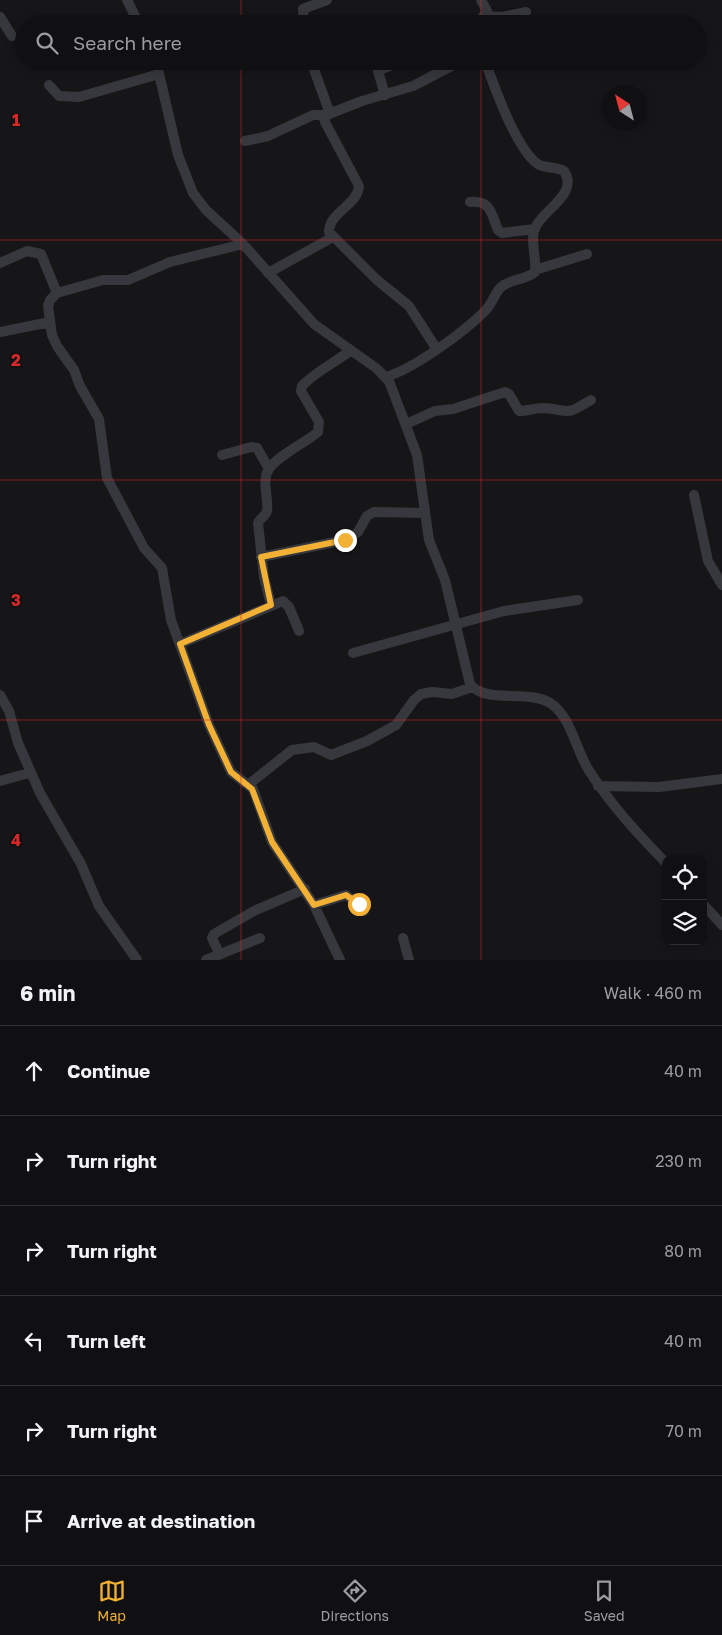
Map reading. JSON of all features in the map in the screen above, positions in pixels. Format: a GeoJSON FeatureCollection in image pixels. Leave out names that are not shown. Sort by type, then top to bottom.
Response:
{"type":"FeatureCollection","features":[{"type":"Feature","properties":{"kind":"street"},"geometry":{"type":"LineString","coordinates":[[126,0],[134,15]]}},
{"type":"Feature","properties":{"kind":"street"},"geometry":{"type":"LineString","coordinates":[[302,4],[326,0]]}},
{"type":"Feature","properties":{"kind":"street"},"geometry":{"type":"LineString","coordinates":[[481,0],[487,12],[486,15]]}},
{"type":"Feature","properties":{"kind":"street"},"geometry":{"type":"LineString","coordinates":[[512,15],[526,12]]}},
{"type":"Feature","properties":{"kind":"street"},"geometry":{"type":"LineString","coordinates":[[0,17],[12,36]]}},
{"type":"Feature","properties":{"kind":"street"},"geometry":{"type":"LineString","coordinates":[[159,70],[184,176],[193,193],[206,210],[242,244],[314,324],[386,377],[417,455],[428,540],[446,580],[454,624],[467,676],[472,687],[479,692],[544,700],[555,706],[568,727],[586,766],[598,786],[619,814],[662,859]]}},
{"type":"Feature","properties":{"kind":"street"},"geometry":{"type":"LineString","coordinates":[[314,70],[327,114],[325,122],[359,186],[356,196],[329,225],[333,238],[376,280],[409,306],[436,348]]}},
{"type":"Feature","properties":{"kind":"street"},"geometry":{"type":"LineString","coordinates":[[380,70],[378,71],[385,95]]}},
{"type":"Feature","properties":{"kind":"street"},"geometry":{"type":"LineString","coordinates":[[245,141],[268,136],[313,115],[327,114],[412,86],[443,70]]}},
{"type":"Feature","properties":{"kind":"street"},"geometry":{"type":"LineString","coordinates":[[386,377],[404,371],[486,310],[500,288],[510,281],[532,275],[535,270],[535,229],[564,194],[568,185],[567,175],[560,169],[536,163],[532,158],[508,119],[489,70]]}},
{"type":"Feature","properties":{"kind":"street"},"geometry":{"type":"LineString","coordinates":[[49,85],[59,96],[79,97],[160,74]]}},
{"type":"Feature","properties":{"kind":"street"},"geometry":{"type":"LineString","coordinates":[[470,202],[480,201],[486,204],[498,230],[502,233],[535,229]]}},
{"type":"Feature","properties":{"kind":"street"},"geometry":{"type":"LineString","coordinates":[[268,273],[333,238]]}},
{"type":"Feature","properties":{"kind":"street"},"geometry":{"type":"LineString","coordinates":[[242,244],[170,262],[128,280],[103,280],[57,293],[50,300],[48,306],[50,322],[57,346],[74,370],[80,386],[99,419],[107,478],[144,548],[162,568],[168,610],[209,725],[231,772],[235,778],[248,784],[256,797],[272,842],[305,889],[340,960]]}},
{"type":"Feature","properties":{"kind":"street"},"geometry":{"type":"LineString","coordinates":[[0,263],[27,251],[42,254],[57,293]]}},
{"type":"Feature","properties":{"kind":"street"},"geometry":{"type":"LineString","coordinates":[[535,270],[587,254]]}},
{"type":"Feature","properties":{"kind":"street"},"geometry":{"type":"LineString","coordinates":[[0,332],[50,322]]}},
{"type":"Feature","properties":{"kind":"street"},"geometry":{"type":"LineString","coordinates":[[271,605],[261,557],[258,523],[267,511],[266,475],[279,458],[308,441],[318,432],[319,422],[301,391],[302,386],[321,369],[335,362],[351,350]]}},
{"type":"Feature","properties":{"kind":"street"},"geometry":{"type":"LineString","coordinates":[[406,424],[434,411],[454,408],[505,392],[509,394],[519,411],[544,408],[570,412],[591,400]]}},
{"type":"Feature","properties":{"kind":"street"},"geometry":{"type":"LineString","coordinates":[[222,455],[251,447],[257,448],[269,469]]}},
{"type":"Feature","properties":{"kind":"street"},"geometry":{"type":"LineString","coordinates":[[694,495],[708,561],[722,585]]}},
{"type":"Feature","properties":{"kind":"street"},"geometry":{"type":"LineString","coordinates":[[261,557],[345,540],[358,532],[367,516],[374,512],[425,513]]}},
{"type":"Feature","properties":{"kind":"street"},"geometry":{"type":"LineString","coordinates":[[353,653],[504,611],[578,600]]}},
{"type":"Feature","properties":{"kind":"street"},"geometry":{"type":"LineString","coordinates":[[180,644],[283,601],[287,604],[299,631]]}},
{"type":"Feature","properties":{"kind":"street"},"geometry":{"type":"LineString","coordinates":[[248,784],[292,750],[314,746],[331,755],[367,741],[396,725],[414,700],[422,694],[432,692],[452,694],[472,687]]}},
{"type":"Feature","properties":{"kind":"street"},"geometry":{"type":"LineString","coordinates":[[0,695],[9,712],[29,772],[81,864],[99,906],[138,960]]}},
{"type":"Feature","properties":{"kind":"street"},"geometry":{"type":"LineString","coordinates":[[0,782],[29,772]]}},
{"type":"Feature","properties":{"kind":"street"},"geometry":{"type":"LineString","coordinates":[[598,786],[659,787],[722,778]]}},
{"type":"Feature","properties":{"kind":"street"},"geometry":{"type":"LineString","coordinates":[[219,953],[212,938],[214,934],[254,911],[305,889]]}},
{"type":"Feature","properties":{"kind":"street"},"geometry":{"type":"LineString","coordinates":[[314,905],[346,895],[359,904],[364,911]]}},
{"type":"Feature","properties":{"kind":"street"},"geometry":{"type":"LineString","coordinates":[[707,908],[722,925]]}},
{"type":"Feature","properties":{"kind":"street"},"geometry":{"type":"LineString","coordinates":[[206,960],[219,953],[260,938]]}},
{"type":"Feature","properties":{"kind":"street"},"geometry":{"type":"LineString","coordinates":[[403,938],[409,960]]}},
{"type":"Feature","properties":{"kind":"route"},"geometry":{"type":"LineString","coordinates":[[345,540],[261,557],[271,605],[180,644],[209,725],[231,772],[235,778],[248,784],[252,789],[272,842],[280,856],[305,889],[314,905],[346,895],[359,904]]}}]}
